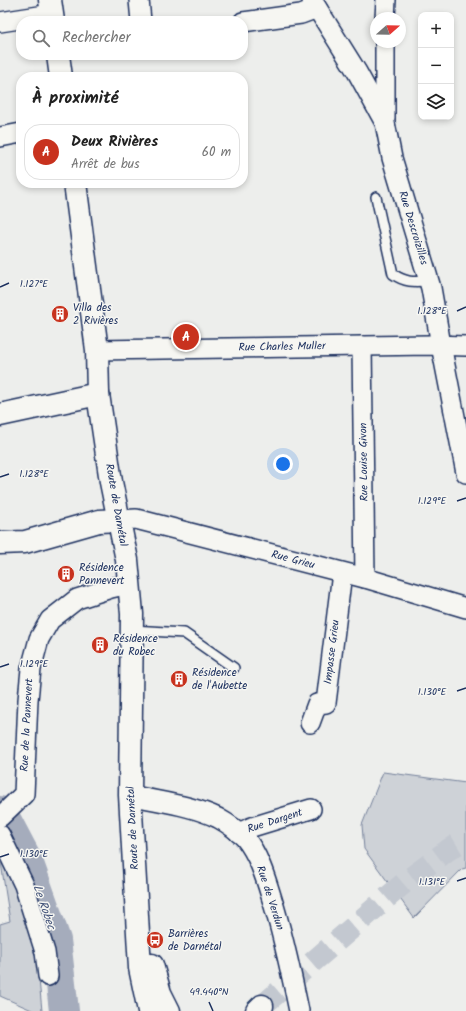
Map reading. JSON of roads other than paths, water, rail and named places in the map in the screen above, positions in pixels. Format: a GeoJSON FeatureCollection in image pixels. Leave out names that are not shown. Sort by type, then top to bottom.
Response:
{"type":"FeatureCollection","features":[{"type":"Feature","properties":{"kind":"street"},"geometry":{"type":"LineString","coordinates":[[139,0],[141,16]]}},
{"type":"Feature","properties":{"kind":"street"},"geometry":{"type":"LineString","coordinates":[[385,12],[386,0]]}},
{"type":"Feature","properties":{"kind":"street"},"geometry":{"type":"LineString","coordinates":[[248,21],[301,14],[314,4]]}},
{"type":"Feature","properties":{"kind":"street","name":"Rue Descroizilles"},"geometry":{"type":"LineString","coordinates":[[314,4],[357,72],[385,123],[392,158],[429,281],[466,474]]}},
{"type":"Feature","properties":{"kind":"street"},"geometry":{"type":"LineString","coordinates":[[31,16],[52,12]]}},
{"type":"Feature","properties":{"kind":"street"},"geometry":{"type":"LineString","coordinates":[[0,22],[16,19]]}},
{"type":"Feature","properties":{"kind":"street"},"geometry":{"type":"LineString","coordinates":[[385,48],[385,123]]}},
{"type":"Feature","properties":{"kind":"street"},"geometry":{"type":"LineString","coordinates":[[59,60],[60,72]]}},
{"type":"Feature","properties":{"kind":"street"},"geometry":{"type":"LineString","coordinates":[[0,137],[16,134]]}},
{"type":"Feature","properties":{"kind":"street","name":"Route de Darnétal"},"geometry":{"type":"LineString","coordinates":[[76,188],[97,350],[98,394],[111,482],[127,560],[132,630],[130,795],[140,968],[149,1011]]}},
{"type":"Feature","properties":{"kind":"street","name":"Rue Charles Muller"},"geometry":{"type":"LineString","coordinates":[[97,350],[441,345],[466,346]]}},
{"type":"Feature","properties":{"kind":"street","name":"Rue Louise Givon"},"geometry":{"type":"LineString","coordinates":[[362,346],[365,578]]}},
{"type":"Feature","properties":{"kind":"street"},"geometry":{"type":"LineString","coordinates":[[0,415],[98,394]]}},
{"type":"Feature","properties":{"kind":"street","name":"Rue Grieu"},"geometry":{"type":"LineString","coordinates":[[119,520],[136,519],[365,578],[466,608]]}},
{"type":"Feature","properties":{"kind":"street"},"geometry":{"type":"LineString","coordinates":[[0,543],[25,542],[99,521],[119,520]]}},
{"type":"Feature","properties":{"kind":"street","name":"Impasse Grieu"},"geometry":{"type":"LineString","coordinates":[[310,723],[317,704],[326,703],[342,572]]}},
{"type":"Feature","properties":{"kind":"street","name":"Rue de la Pannevert"},"geometry":{"type":"LineString","coordinates":[[5,812],[24,794],[28,692],[31,669],[39,639],[50,620],[77,599],[110,588],[129,584]]}},
{"type":"Feature","properties":{"kind":"street","name":"Rue de Verdun"},"geometry":{"type":"LineString","coordinates":[[130,795],[187,806],[219,819],[245,838],[265,876],[278,919],[299,1011]]}},
{"type":"Feature","properties":{"kind":"street","name":"Rue Dargent"},"geometry":{"type":"LineString","coordinates":[[239,833],[252,827],[311,809]]}},
{"type":"Feature","properties":{"kind":"street"},"geometry":{"type":"LineString","coordinates":[[0,835],[24,885],[45,952],[48,976]]}},
{"type":"Feature","properties":{"kind":"street","name":"Route de Darnétal"},"geometry":{"type":"LineString","coordinates":[[138,925],[160,992],[168,1011]]}},
{"type":"Feature","properties":{"kind":"lane"},"geometry":{"type":"LineString","coordinates":[[376,197],[392,274],[402,280],[419,282],[429,281]]}},
{"type":"Feature","properties":{"kind":"lane"},"geometry":{"type":"LineString","coordinates":[[132,630],[184,633],[234,668]]}},
{"type":"Feature","properties":{"kind":"waterway","name":"Le Robec"},"geometry":{"type":"LineString","coordinates":[[0,811],[7,821],[28,861],[56,940],[64,1011]]}},
{"type":"Feature","properties":{"kind":"tunnel"},"geometry":{"type":"LineString","coordinates":[[262,1006],[404,883],[448,850],[466,839]]}},
{"type":"Feature","properties":{"kind":"place","name":"Villa des 2 Rivières"},"geometry":{"type":"Point","coordinates":[60,314]}},
{"type":"Feature","properties":{"kind":"place","name":"Deux Rivières"},"geometry":{"type":"Point","coordinates":[186,337]}},
{"type":"Feature","properties":{"kind":"place","name":"Résidence Pannevert"},"geometry":{"type":"Point","coordinates":[66,574]}},
{"type":"Feature","properties":{"kind":"place","name":"Résidence du Robec"},"geometry":{"type":"Point","coordinates":[100,645]}},
{"type":"Feature","properties":{"kind":"place","name":"Résidence de l'Aubette"},"geometry":{"type":"Point","coordinates":[179,679]}},
{"type":"Feature","properties":{"kind":"place","name":"Barrières de Darnétal"},"geometry":{"type":"Point","coordinates":[155,940]}}]}
